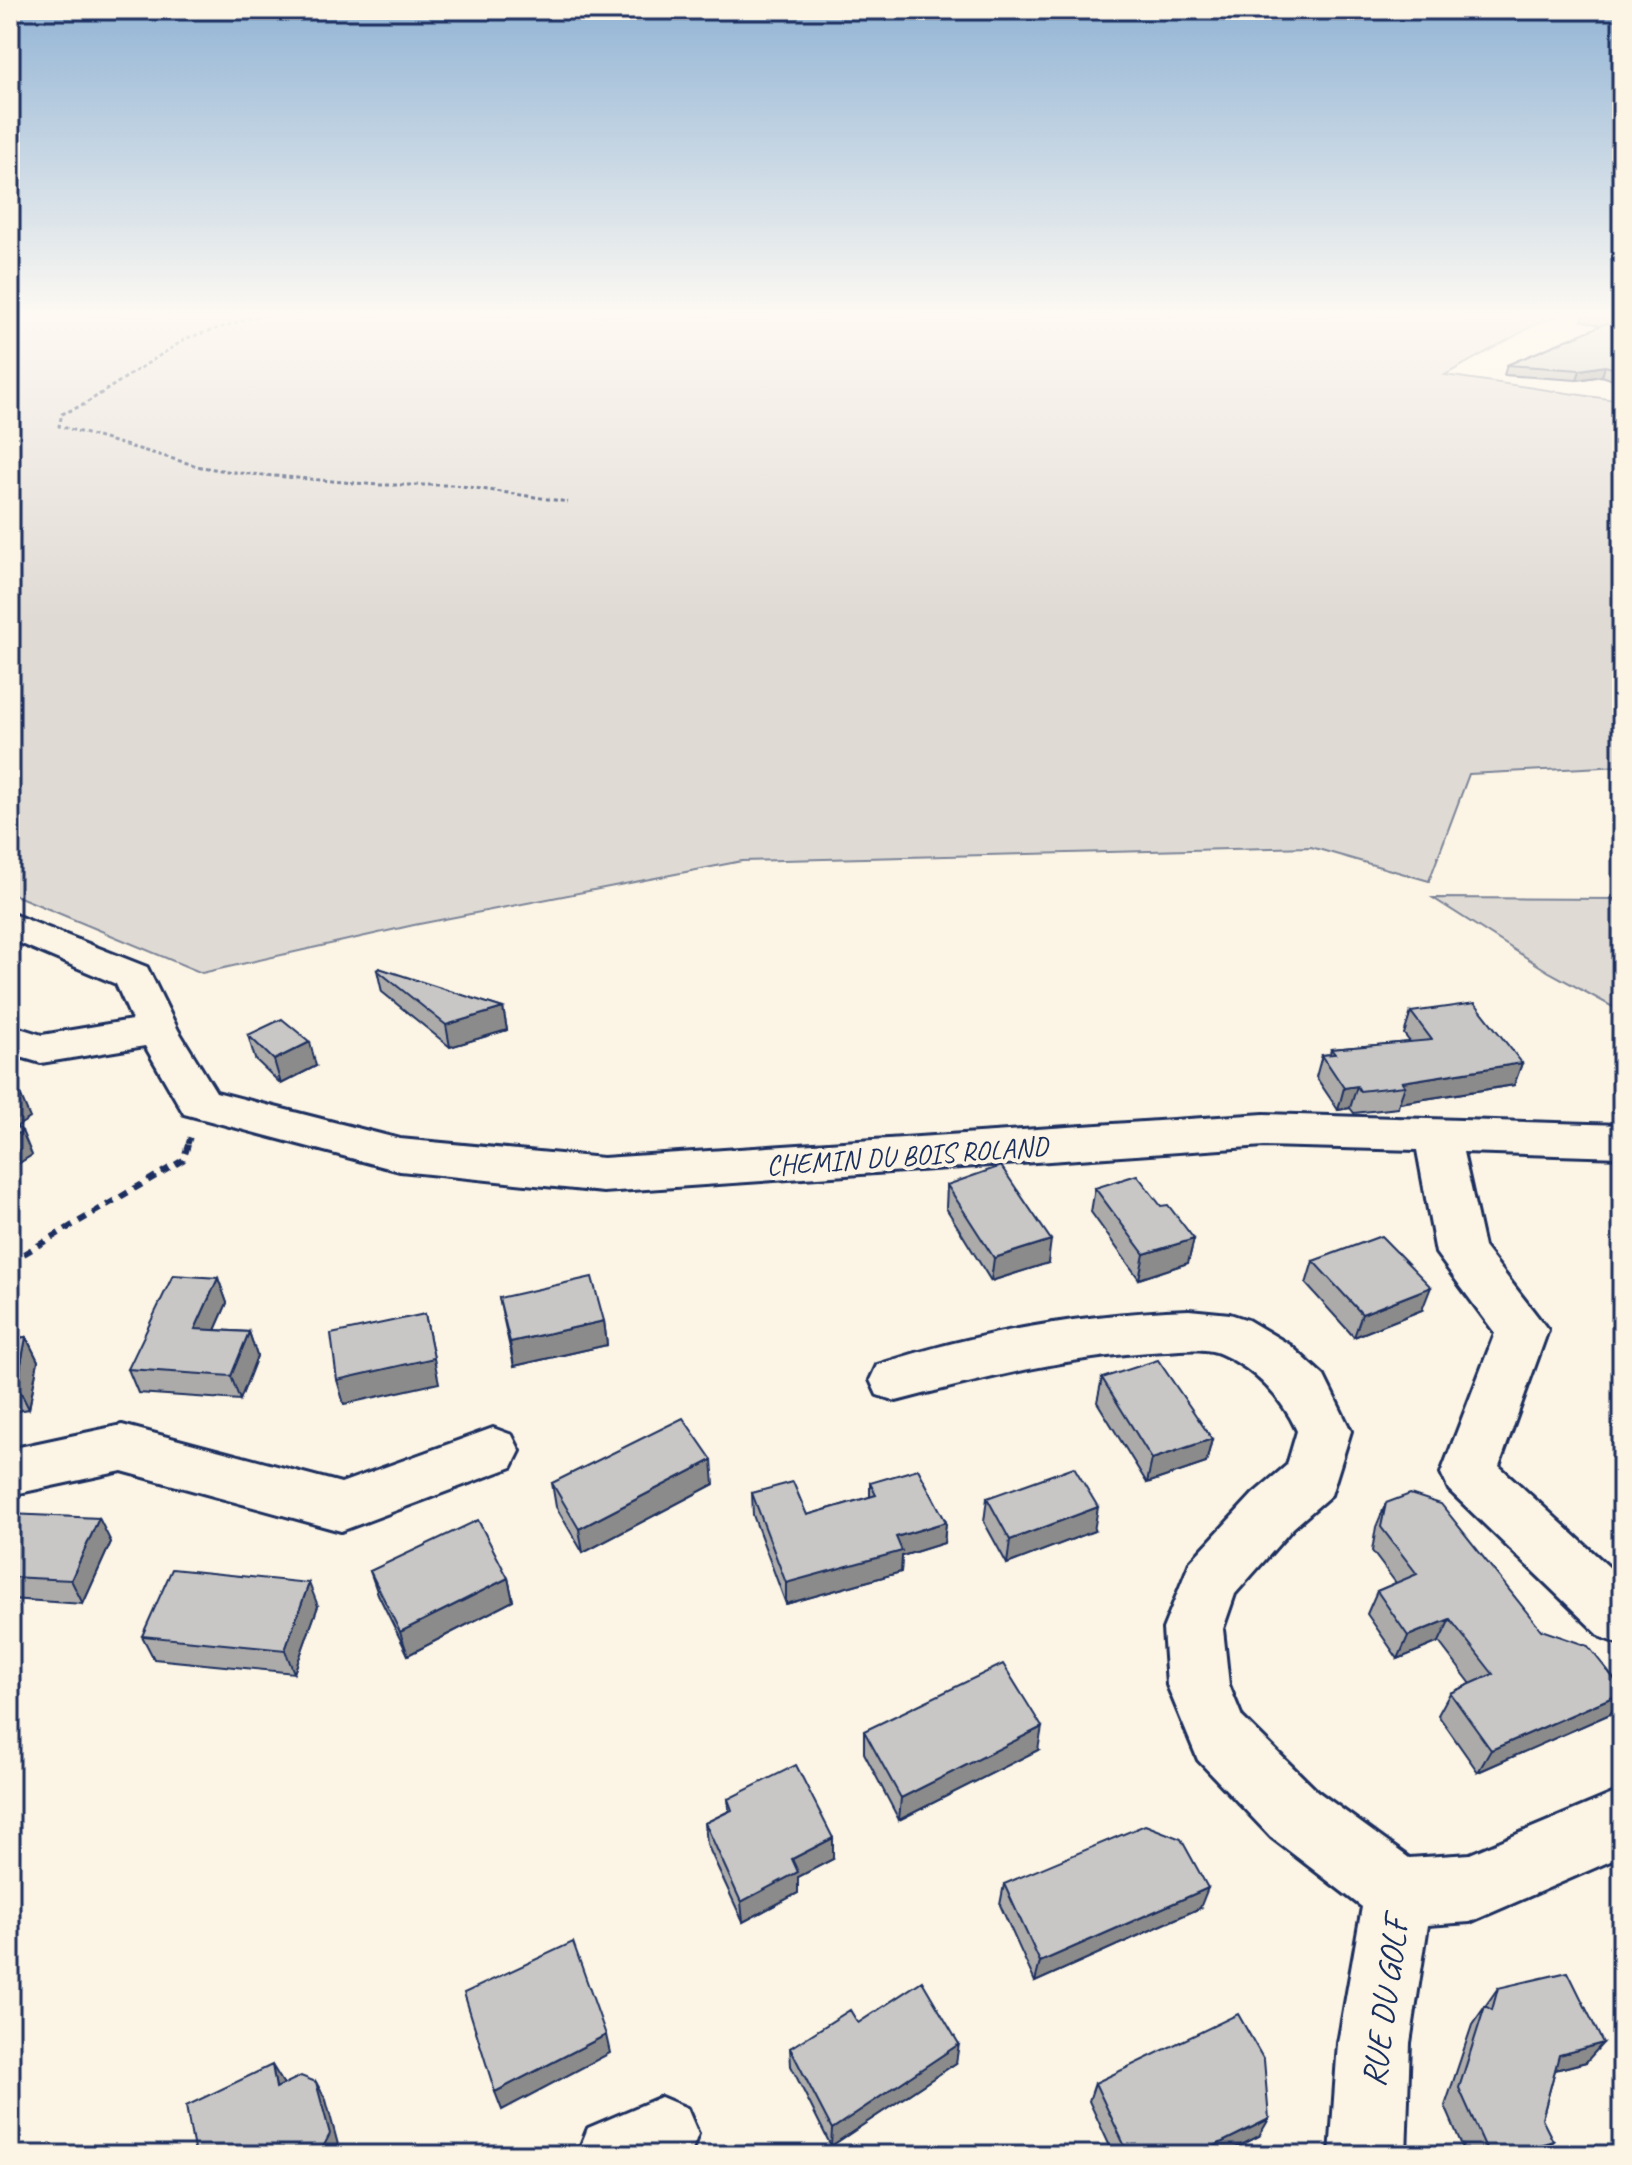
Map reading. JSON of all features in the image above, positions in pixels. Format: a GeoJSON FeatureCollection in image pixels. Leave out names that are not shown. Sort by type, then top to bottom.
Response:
{"type":"FeatureCollection","features":[{"type":"Feature","properties":{"kind":"street"},"geometry":{"type":"LineString","coordinates":[[10,925],[133,976],[157,1030],[200,1103]]}},
{"type":"Feature","properties":{"kind":"street"},"geometry":{"type":"LineString","coordinates":[[10,1039],[41,1049],[157,1030]]}},
{"type":"Feature","properties":{"kind":"street","name":"CHEMIN DU BOIS ROLAND"},"geometry":{"type":"LineString","coordinates":[[200,1103],[400,1155],[603,1175],[1264,1130],[1622,1141]]}},
{"type":"Feature","properties":{"kind":"street"},"geometry":{"type":"LineString","coordinates":[[1437,1137],[1461,1253],[1522,1330],[1469,1473],[1622,1618]]}},
{"type":"Feature","properties":{"kind":"street"},"geometry":{"type":"LineString","coordinates":[[896,1380],[1021,1348],[1111,1333],[1189,1330],[1230,1334],[1272,1360],[1305,1391],[1324,1431],[1311,1478],[1273,1511],[1211,1580],[1193,1629],[1198,1685],[1220,1738],[1294,1814],[1399,1893]]}},
{"type":"Feature","properties":{"kind":"street"},"geometry":{"type":"LineString","coordinates":[[10,1472],[122,1448],[341,1507],[493,1451]]}},
{"type":"Feature","properties":{"kind":"street","name":"RUE DU GOLF"},"geometry":{"type":"LineString","coordinates":[[1368,2155],[1374,2043],[1399,1893],[1470,1888],[1622,1823]]}},
{"type":"Feature","properties":{"kind":"path"},"geometry":{"type":"LineString","coordinates":[[61,417],[59,426],[201,467],[378,485],[455,485],[568,502]]}},
{"type":"Feature","properties":{"kind":"path"},"geometry":{"type":"LineString","coordinates":[[10,1262],[183,1160],[200,1103]]}},
{"type":"Feature","properties":{"kind":"shaded area"},"geometry":{"type":"Polygon","coordinates":[[[10,417],[1622,417],[1622,766],[1469,774],[1429,881],[1311,847],[742,861],[414,925],[202,973],[10,893],[10,417]]]}},
{"type":"Feature","properties":{"kind":"shaded area"},"geometry":{"type":"Polygon","coordinates":[[[1433,898],[1622,899],[1622,1012],[1549,972],[1433,898]]]}},
{"type":"Feature","properties":{"kind":"building"},"geometry":{"type":"Polygon","coordinates":[[[379,968],[503,1008],[446,1025],[377,970],[379,968]]]}},
{"type":"Feature","properties":{"kind":"building"},"geometry":{"type":"Polygon","coordinates":[[[1475,1003],[1522,1063],[1402,1082],[1405,1086],[1360,1091],[1357,1086],[1344,1088],[1322,1055],[1335,1054],[1331,1049],[1432,1040],[1411,1012],[1475,1003]]]}},
{"type":"Feature","properties":{"kind":"building"},"geometry":{"type":"Polygon","coordinates":[[[282,1019],[310,1042],[274,1060],[248,1035],[282,1019]]]}},
{"type":"Feature","properties":{"kind":"building"},"geometry":{"type":"Polygon","coordinates":[[[10,1087],[20,1094],[10,1100],[10,1087]]]}},
{"type":"Feature","properties":{"kind":"building"},"geometry":{"type":"Polygon","coordinates":[[[10,1122],[22,1131],[10,1138],[10,1122]]]}},
{"type":"Feature","properties":{"kind":"building"},"geometry":{"type":"Polygon","coordinates":[[[1001,1166],[1051,1240],[994,1258],[947,1185],[1001,1166]]]}},
{"type":"Feature","properties":{"kind":"building"},"geometry":{"type":"Polygon","coordinates":[[[1137,1175],[1161,1206],[1168,1205],[1194,1239],[1144,1254],[1095,1188],[1137,1175]]]}},
{"type":"Feature","properties":{"kind":"building"},"geometry":{"type":"Polygon","coordinates":[[[1381,1236],[1431,1287],[1362,1314],[1313,1261],[1381,1236]]]}},
{"type":"Feature","properties":{"kind":"building"},"geometry":{"type":"Polygon","coordinates":[[[173,1275],[218,1278],[195,1329],[249,1332],[231,1376],[128,1369],[173,1275]]]}},
{"type":"Feature","properties":{"kind":"building"},"geometry":{"type":"Polygon","coordinates":[[[592,1277],[604,1321],[510,1342],[499,1298],[592,1277]]]}},
{"type":"Feature","properties":{"kind":"building"},"geometry":{"type":"Polygon","coordinates":[[[425,1314],[434,1358],[337,1380],[331,1334],[425,1314]]]}},
{"type":"Feature","properties":{"kind":"building"},"geometry":{"type":"Polygon","coordinates":[[[26,1337],[17,1385],[10,1386],[10,1339],[26,1337]]]}},
{"type":"Feature","properties":{"kind":"building"},"geometry":{"type":"Polygon","coordinates":[[[1158,1360],[1212,1439],[1152,1459],[1102,1378],[1158,1360]]]}},
{"type":"Feature","properties":{"kind":"building"},"geometry":{"type":"Polygon","coordinates":[[[683,1418],[712,1460],[579,1529],[552,1483],[683,1418]]]}},
{"type":"Feature","properties":{"kind":"building"},"geometry":{"type":"Polygon","coordinates":[[[1074,1467],[1098,1507],[1010,1540],[987,1498],[1074,1467]]]}},
{"type":"Feature","properties":{"kind":"building"},"geometry":{"type":"Polygon","coordinates":[[[918,1469],[946,1522],[896,1537],[902,1551],[786,1583],[752,1493],[793,1482],[807,1515],[876,1495],[870,1483],[918,1469]]]}},
{"type":"Feature","properties":{"kind":"building"},"geometry":{"type":"Polygon","coordinates":[[[1410,1494],[1441,1504],[1541,1630],[1588,1646],[1622,1693],[1491,1750],[1450,1693],[1493,1674],[1450,1619],[1408,1636],[1377,1591],[1417,1574],[1381,1527],[1386,1503],[1410,1494]]]}},
{"type":"Feature","properties":{"kind":"building"},"geometry":{"type":"Polygon","coordinates":[[[10,1514],[99,1518],[71,1580],[10,1577],[10,1514]]]}},
{"type":"Feature","properties":{"kind":"building"},"geometry":{"type":"Polygon","coordinates":[[[478,1520],[508,1578],[400,1632],[370,1571],[478,1520]]]}},
{"type":"Feature","properties":{"kind":"building"},"geometry":{"type":"Polygon","coordinates":[[[172,1569],[309,1583],[285,1650],[142,1636],[172,1569]]]}},
{"type":"Feature","properties":{"kind":"building"},"geometry":{"type":"Polygon","coordinates":[[[1003,1664],[1042,1727],[901,1798],[864,1731],[1003,1664]]]}},
{"type":"Feature","properties":{"kind":"building"},"geometry":{"type":"Polygon","coordinates":[[[796,1765],[833,1838],[792,1859],[798,1872],[741,1902],[705,1823],[732,1810],[728,1799],[796,1765]]]}},
{"type":"Feature","properties":{"kind":"building"},"geometry":{"type":"Polygon","coordinates":[[[1145,1825],[1181,1839],[1208,1888],[1040,1962],[1004,1884],[1145,1825]]]}},
{"type":"Feature","properties":{"kind":"building"},"geometry":{"type":"Polygon","coordinates":[[[573,1942],[606,2035],[495,2092],[464,1993],[573,1942]]]}},
{"type":"Feature","properties":{"kind":"building"},"geometry":{"type":"Polygon","coordinates":[[[1568,1972],[1603,2043],[1559,2055],[1542,2119],[1553,2141],[1505,2155],[1489,2155],[1459,2088],[1485,2006],[1492,2010],[1498,1988],[1568,1972]]]}},
{"type":"Feature","properties":{"kind":"building"},"geometry":{"type":"Polygon","coordinates":[[[922,1981],[959,2044],[832,2129],[790,2048],[850,2010],[858,2023],[922,1981]]]}},
{"type":"Feature","properties":{"kind":"building"},"geometry":{"type":"Polygon","coordinates":[[[1238,2014],[1264,2060],[1269,2119],[1196,2155],[1129,2155],[1095,2083],[1238,2014]]]}},
{"type":"Feature","properties":{"kind":"building"},"geometry":{"type":"Polygon","coordinates":[[[272,2065],[276,2088],[301,2076],[316,2082],[330,2134],[320,2153],[195,2155],[186,2106],[272,2065]]]}}]}
